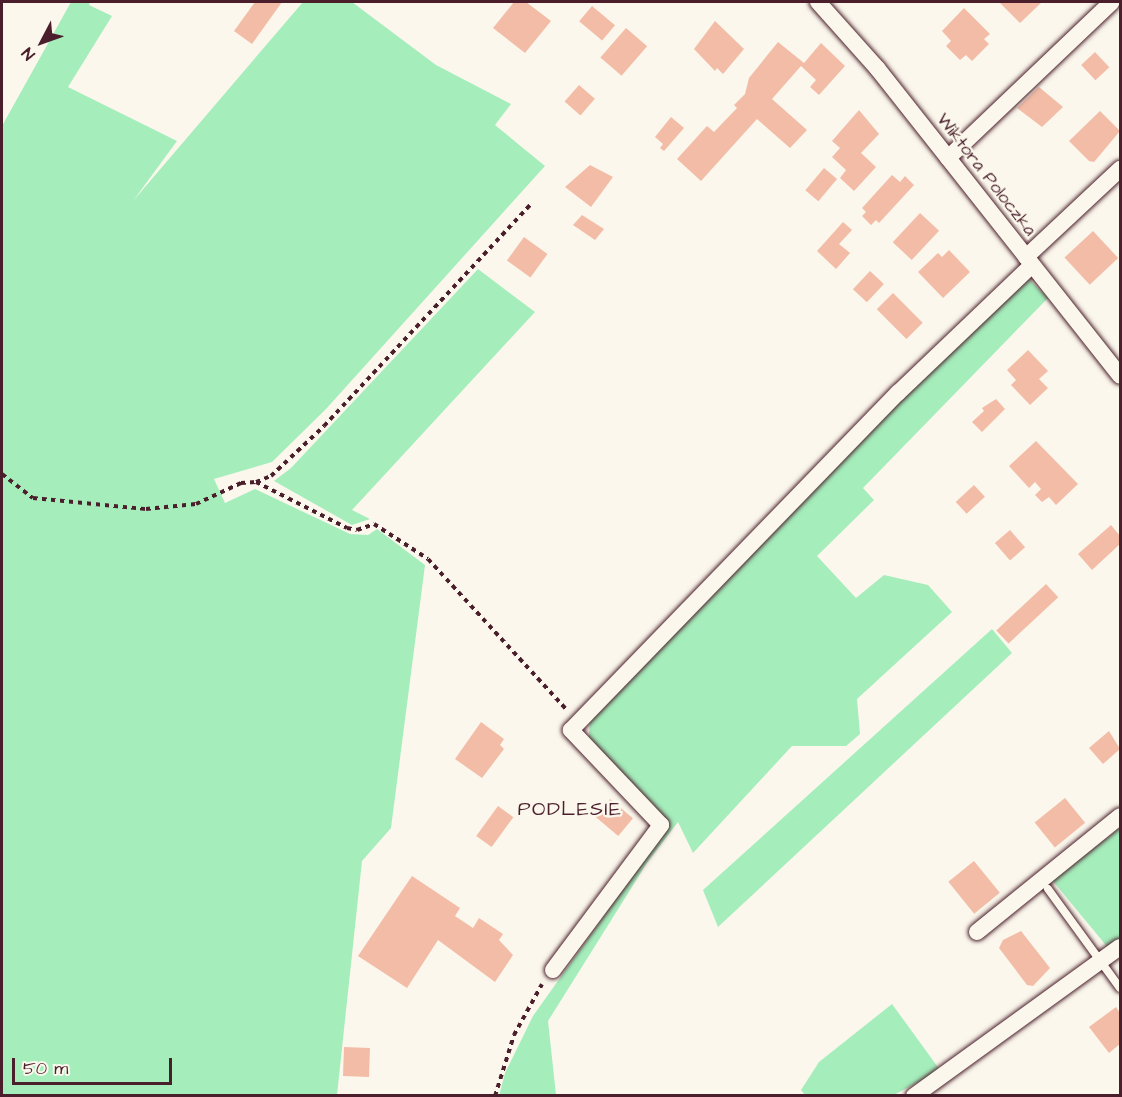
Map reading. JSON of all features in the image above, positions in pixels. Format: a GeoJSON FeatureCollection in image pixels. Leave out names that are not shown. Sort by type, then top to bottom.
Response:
{"type":"FeatureCollection","features":[{"type":"Feature","properties":{"kind":"street","name":"Wiktora Poloczka"},"geometry":{"type":"LineString","coordinates":[[819,2],[948,158],[1120,376]]}},
{"type":"Feature","properties":{"kind":"street"},"geometry":{"type":"LineString","coordinates":[[948,158],[1112,2]]}},
{"type":"Feature","properties":{"kind":"street"},"geometry":{"type":"LineString","coordinates":[[553,970],[661,825],[571,730],[882,409],[1120,169]]}},
{"type":"Feature","properties":{"kind":"street"},"geometry":{"type":"LineString","coordinates":[[977,932],[1120,816]]}},
{"type":"Feature","properties":{"kind":"street"},"geometry":{"type":"LineString","coordinates":[[914,1095],[1120,947]]}},
{"type":"Feature","properties":{"kind":"lane"},"geometry":{"type":"LineString","coordinates":[[1048,889],[1120,988]]}},
{"type":"Feature","properties":{"kind":"path"},"geometry":{"type":"LineString","coordinates":[[2,474],[33,498],[146,509],[196,504],[241,483],[256,482],[271,476],[316,434],[530,205]]}},
{"type":"Feature","properties":{"kind":"path"},"geometry":{"type":"LineString","coordinates":[[256,482],[347,528],[357,530],[374,524],[428,559],[578,723]]}},
{"type":"Feature","properties":{"kind":"path"},"geometry":{"type":"LineString","coordinates":[[495,1095],[526,1007],[553,970]]}},
{"type":"Feature","properties":{"kind":"green space"},"geometry":{"type":"Polygon","coordinates":[[[71,2],[90,2],[89,5],[112,16],[68,87],[177,141],[133,201],[303,2],[352,2],[436,65],[511,104],[495,125],[545,166],[326,409],[272,462],[214,479],[225,503],[255,489],[350,534],[368,535],[377,529],[425,565],[391,828],[362,861],[337,1095],[2,1095],[2,126],[71,2]]]}},
{"type":"Feature","properties":{"kind":"green space"},"geometry":{"type":"Polygon","coordinates":[[[478,269],[535,312],[352,510],[370,519],[352,525],[274,481],[291,468],[478,269]]]}},
{"type":"Feature","properties":{"kind":"green space"},"geometry":{"type":"Polygon","coordinates":[[[1028,278],[1048,298],[863,488],[874,500],[817,556],[856,598],[884,575],[928,585],[952,612],[857,699],[860,734],[846,746],[792,746],[693,853],[678,822],[647,863],[548,1021],[556,1095],[499,1096],[505,1073],[533,1016],[665,830],[589,737],[590,717],[1004,295],[1028,278]]]}},
{"type":"Feature","properties":{"kind":"green space"},"geometry":{"type":"Polygon","coordinates":[[[992,629],[1012,653],[718,927],[703,890],[992,629]]]}},
{"type":"Feature","properties":{"kind":"green space"},"geometry":{"type":"Polygon","coordinates":[[[1120,828],[1120,940],[1109,949],[1052,880],[1120,828]]]}},
{"type":"Feature","properties":{"kind":"green space"},"geometry":{"type":"Polygon","coordinates":[[[892,1004],[940,1070],[894,1095],[805,1095],[801,1090],[819,1062],[892,1004]]]}},
{"type":"Feature","properties":{"kind":"building"},"geometry":{"type":"Polygon","coordinates":[[[255,2],[282,2],[252,44],[234,31],[255,2]]]}},
{"type":"Feature","properties":{"kind":"building"},"geometry":{"type":"Polygon","coordinates":[[[514,2],[526,2],[551,21],[525,53],[493,28],[514,2]]]}},
{"type":"Feature","properties":{"kind":"building"},"geometry":{"type":"Polygon","coordinates":[[[999,2],[1042,2],[1020,23],[999,2]]]}},
{"type":"Feature","properties":{"kind":"building"},"geometry":{"type":"Polygon","coordinates":[[[592,6],[615,25],[602,41],[579,21],[592,6]]]}},
{"type":"Feature","properties":{"kind":"building"},"geometry":{"type":"Polygon","coordinates":[[[964,8],[990,34],[984,39],[989,44],[972,61],[966,55],[960,60],[946,46],[951,41],[942,31],[964,8]]]}},
{"type":"Feature","properties":{"kind":"building"},"geometry":{"type":"Polygon","coordinates":[[[715,21],[744,49],[723,74],[717,68],[715,71],[694,49],[715,21]]]}},
{"type":"Feature","properties":{"kind":"building"},"geometry":{"type":"Polygon","coordinates":[[[626,28],[647,46],[622,76],[600,57],[626,28]]]}},
{"type":"Feature","properties":{"kind":"building"},"geometry":{"type":"Polygon","coordinates":[[[778,42],[804,63],[821,43],[845,66],[819,95],[810,87],[816,80],[801,66],[772,99],[807,130],[790,148],[757,119],[701,181],[677,159],[707,126],[714,132],[737,108],[734,105],[745,94],[749,78],[778,42]]]}},
{"type":"Feature","properties":{"kind":"building"},"geometry":{"type":"Polygon","coordinates":[[[1095,52],[1109,67],[1095,80],[1081,65],[1095,52]]]}},
{"type":"Feature","properties":{"kind":"building"},"geometry":{"type":"Polygon","coordinates":[[[579,85],[595,99],[580,115],[565,102],[579,85]]]}},
{"type":"Feature","properties":{"kind":"building"},"geometry":{"type":"Polygon","coordinates":[[[1039,87],[1063,107],[1042,127],[1017,108],[1039,87]]]}},
{"type":"Feature","properties":{"kind":"building"},"geometry":{"type":"Polygon","coordinates":[[[859,110],[879,134],[861,153],[876,167],[854,191],[840,178],[846,170],[832,157],[840,148],[832,141],[859,110]]]}},
{"type":"Feature","properties":{"kind":"building"},"geometry":{"type":"Polygon","coordinates":[[[1100,111],[1120,131],[1094,162],[1089,161],[1069,141],[1100,111]]]}},
{"type":"Feature","properties":{"kind":"building"},"geometry":{"type":"Polygon","coordinates":[[[671,117],[684,128],[664,151],[660,148],[663,144],[655,137],[671,117]]]}},
{"type":"Feature","properties":{"kind":"building"},"geometry":{"type":"Polygon","coordinates":[[[590,165],[613,177],[591,207],[565,187],[590,165]]]}},
{"type":"Feature","properties":{"kind":"building"},"geometry":{"type":"Polygon","coordinates":[[[824,168],[837,179],[818,201],[805,190],[824,168]]]}},
{"type":"Feature","properties":{"kind":"building"},"geometry":{"type":"Polygon","coordinates":[[[892,175],[900,182],[905,176],[914,185],[879,223],[876,220],[871,225],[862,216],[866,212],[862,208],[892,175]]]}},
{"type":"Feature","properties":{"kind":"building"},"geometry":{"type":"Polygon","coordinates":[[[920,213],[939,231],[912,260],[893,242],[920,213]]]}},
{"type":"Feature","properties":{"kind":"building"},"geometry":{"type":"Polygon","coordinates":[[[582,215],[604,229],[595,240],[573,225],[582,215]]]}},
{"type":"Feature","properties":{"kind":"building"},"geometry":{"type":"Polygon","coordinates":[[[843,222],[852,230],[839,244],[850,253],[836,269],[817,251],[843,222]]]}},
{"type":"Feature","properties":{"kind":"building"},"geometry":{"type":"Polygon","coordinates":[[[1093,231],[1118,258],[1090,285],[1064,258],[1093,231]]]}},
{"type":"Feature","properties":{"kind":"building"},"geometry":{"type":"Polygon","coordinates":[[[524,237],[547,254],[530,278],[507,260],[524,237]]]}},
{"type":"Feature","properties":{"kind":"building"},"geometry":{"type":"Polygon","coordinates":[[[949,250],[970,272],[943,298],[918,272],[938,253],[942,257],[949,250]]]}},
{"type":"Feature","properties":{"kind":"building"},"geometry":{"type":"Polygon","coordinates":[[[870,271],[884,284],[867,302],[853,289],[870,271]]]}},
{"type":"Feature","properties":{"kind":"building"},"geometry":{"type":"Polygon","coordinates":[[[893,293],[923,323],[906,339],[877,309],[893,293]]]}},
{"type":"Feature","properties":{"kind":"building"},"geometry":{"type":"Polygon","coordinates":[[[1028,350],[1048,371],[1039,379],[1048,388],[1030,405],[1011,385],[1016,380],[1007,370],[1028,350]]]}},
{"type":"Feature","properties":{"kind":"building"},"geometry":{"type":"Polygon","coordinates":[[[996,399],[1005,409],[982,432],[972,422],[984,411],[982,408],[996,399]]]}},
{"type":"Feature","properties":{"kind":"building"},"geometry":{"type":"Polygon","coordinates":[[[1036,441],[1078,484],[1056,505],[1049,497],[1042,502],[1035,495],[1041,489],[1035,482],[1029,488],[1009,466],[1036,441]]]}},
{"type":"Feature","properties":{"kind":"building"},"geometry":{"type":"Polygon","coordinates":[[[974,485],[985,497],[967,514],[956,502],[974,485]]]}},
{"type":"Feature","properties":{"kind":"building"},"geometry":{"type":"Polygon","coordinates":[[[1111,525],[1120,536],[1120,544],[1092,570],[1078,554],[1111,525]]]}},
{"type":"Feature","properties":{"kind":"building"},"geometry":{"type":"Polygon","coordinates":[[[1010,530],[1025,547],[1010,560],[995,543],[1010,530]]]}},
{"type":"Feature","properties":{"kind":"building"},"geometry":{"type":"Polygon","coordinates":[[[1046,584],[1058,597],[1009,644],[996,630],[1046,584]]]}},
{"type":"Feature","properties":{"kind":"building"},"geometry":{"type":"Polygon","coordinates":[[[481,722],[504,739],[500,745],[504,749],[482,778],[455,759],[481,722]]]}},
{"type":"Feature","properties":{"kind":"building"},"geometry":{"type":"Polygon","coordinates":[[[1109,731],[1120,749],[1103,764],[1089,748],[1109,731]]]}},
{"type":"Feature","properties":{"kind":"building"},"geometry":{"type":"Polygon","coordinates":[[[1065,798],[1085,823],[1055,847],[1035,823],[1065,798]]]}},
{"type":"Feature","properties":{"kind":"building"},"geometry":{"type":"Polygon","coordinates":[[[610,799],[633,818],[618,836],[595,817],[610,799]]]}},
{"type":"Feature","properties":{"kind":"building"},"geometry":{"type":"Polygon","coordinates":[[[498,806],[513,817],[492,847],[476,836],[498,806]]]}},
{"type":"Feature","properties":{"kind":"building"},"geometry":{"type":"Polygon","coordinates":[[[974,861],[1000,893],[974,914],[948,882],[974,861]]]}},
{"type":"Feature","properties":{"kind":"building"},"geometry":{"type":"Polygon","coordinates":[[[412,876],[460,908],[455,916],[473,928],[479,918],[503,934],[499,940],[513,955],[495,982],[438,940],[407,988],[358,956],[412,876]]]}},
{"type":"Feature","properties":{"kind":"building"},"geometry":{"type":"Polygon","coordinates":[[[1021,931],[1050,968],[1033,986],[1027,985],[999,948],[1003,940],[1021,931]]]}},
{"type":"Feature","properties":{"kind":"building"},"geometry":{"type":"Polygon","coordinates":[[[1116,1007],[1120,1013],[1120,1044],[1109,1053],[1089,1027],[1116,1007]]]}},
{"type":"Feature","properties":{"kind":"building"},"geometry":{"type":"Polygon","coordinates":[[[344,1047],[370,1048],[369,1077],[343,1076],[344,1047]]]}},
{"type":"Feature","properties":{"kind":"district","name":"PODLESIE"},"geometry":{"type":"Point","coordinates":[570,809]}}]}
